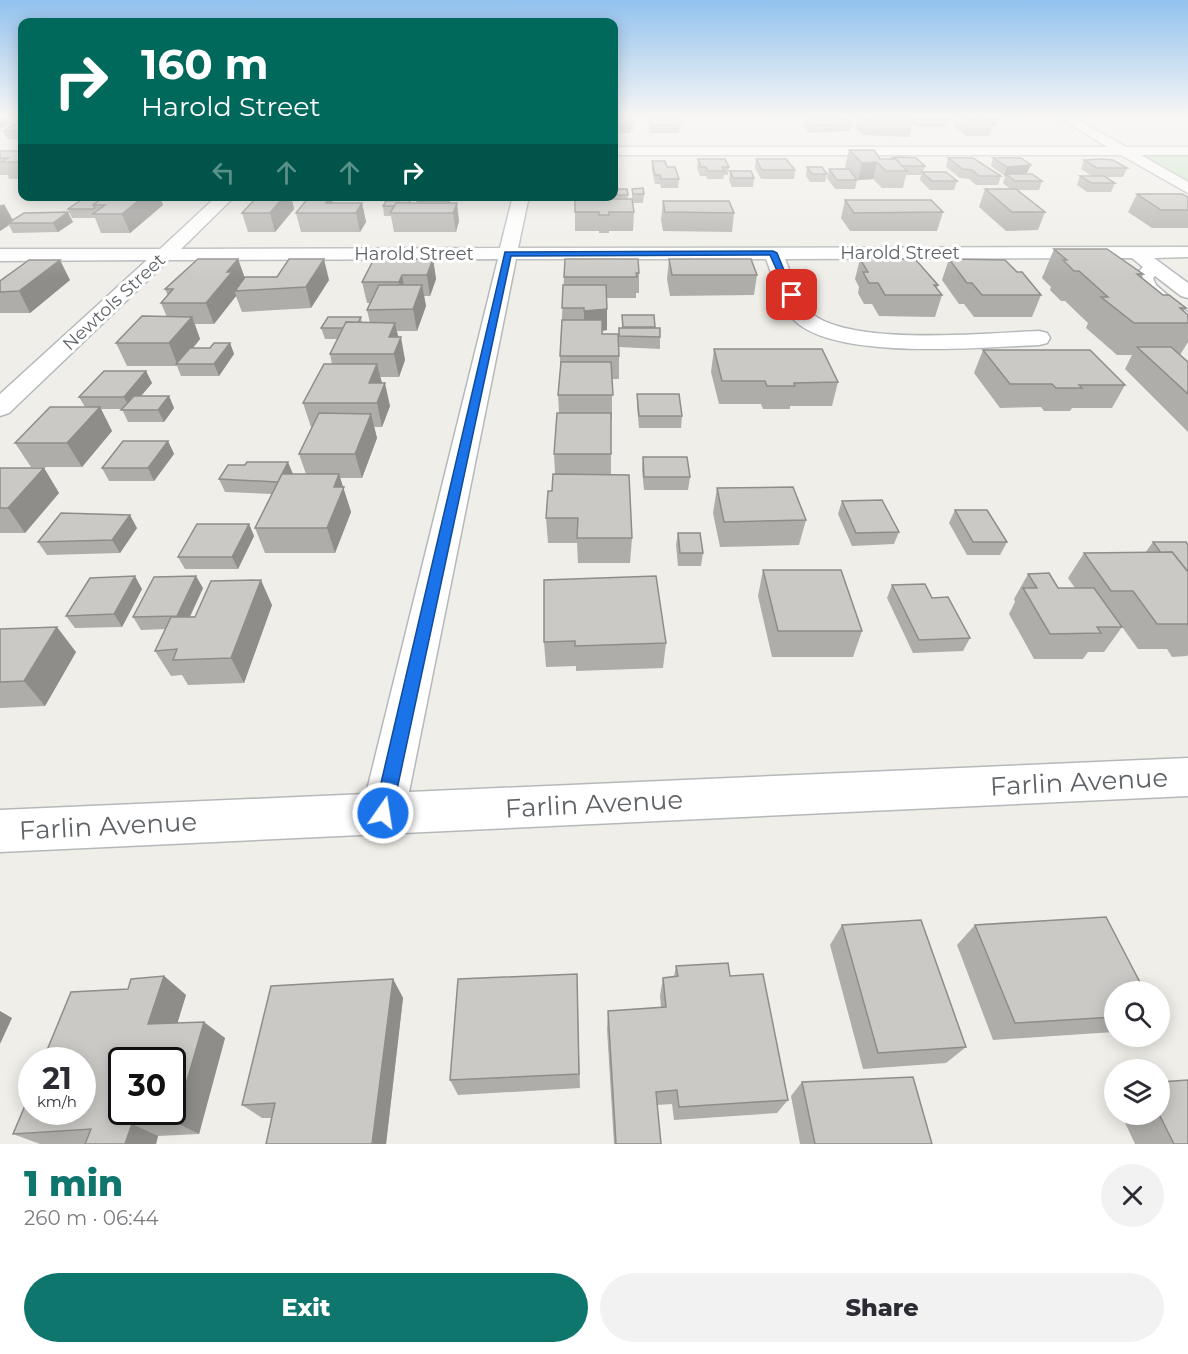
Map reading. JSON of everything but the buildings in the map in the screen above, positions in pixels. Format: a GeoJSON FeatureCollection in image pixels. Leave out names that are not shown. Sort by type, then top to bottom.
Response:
{"type":"FeatureCollection","features":[{"type":"Feature","properties":{"kind":"street"},"geometry":{"type":"LineString","coordinates":[[1160,171],[1188,188]]}},
{"type":"Feature","properties":{"kind":"street","name":"Newtols Street"},"geometry":{"type":"LineString","coordinates":[[0,408],[222,201]]}},
{"type":"Feature","properties":{"kind":"street"},"geometry":{"type":"LineString","coordinates":[[383,813],[520,201]]}},
{"type":"Feature","properties":{"kind":"street"},"geometry":{"type":"LineString","coordinates":[[1135,252],[1188,292]]}},
{"type":"Feature","properties":{"kind":"street","name":"Harold Street"},"geometry":{"type":"LineString","coordinates":[[0,255],[1188,252]]}},
{"type":"Feature","properties":{"kind":"street"},"geometry":{"type":"LineString","coordinates":[[773,253],[801,316],[815,328],[847,337],[881,340],[1039,338]]}},
{"type":"Feature","properties":{"kind":"street"},"geometry":{"type":"LineString","coordinates":[[1154,267],[1143,277],[1148,288],[1188,324]]}},
{"type":"Feature","properties":{"kind":"street","name":"Farlin Avenue"},"geometry":{"type":"LineString","coordinates":[[0,831],[1188,777]]}},
{"type":"Feature","properties":{"kind":"green space"},"geometry":{"type":"Polygon","coordinates":[[[1170,171],[1188,171],[1188,181],[1170,171]]]}},
{"type":"Feature","properties":{"kind":"route"},"geometry":{"type":"LineString","coordinates":[[383,813],[508,254],[773,253],[792,295]]}}]}
